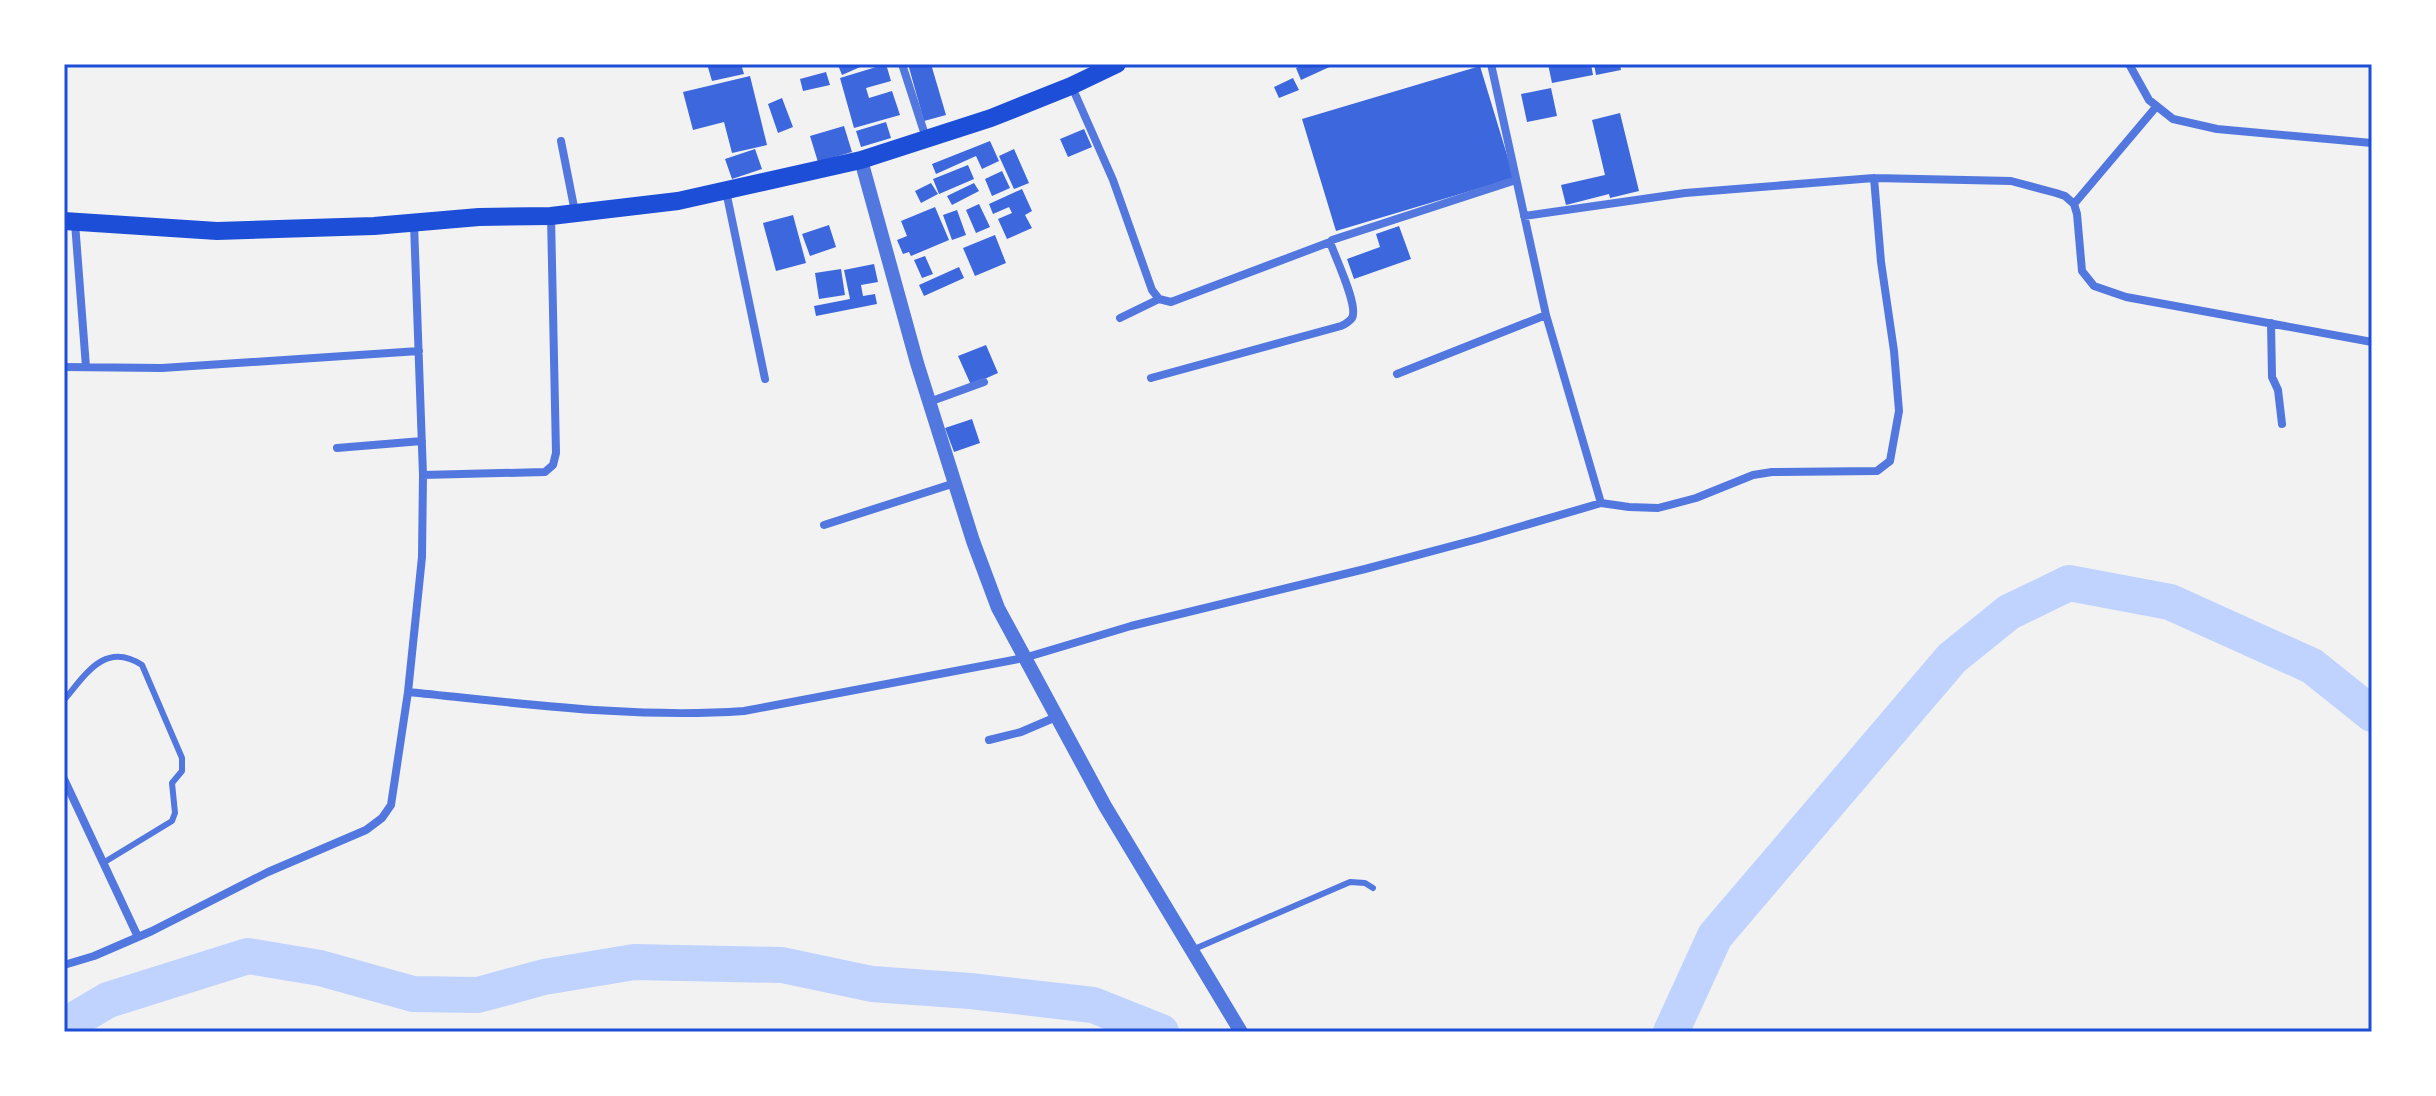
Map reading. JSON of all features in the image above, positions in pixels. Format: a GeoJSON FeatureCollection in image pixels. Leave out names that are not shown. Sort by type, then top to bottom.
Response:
{"type":"FeatureCollection","features":[{"type":"Feature","properties":{"kind":"main road"},"geometry":{"type":"LineString","coordinates":[[69,222],[217,231],[551,216],[678,201],[861,160],[991,118],[1117,64]]}},
{"type":"Feature","properties":{"kind":"street"},"geometry":{"type":"LineString","coordinates":[[902,64],[926,138]]}},
{"type":"Feature","properties":{"kind":"street"},"geometry":{"type":"LineString","coordinates":[[1491,64],[1546,315],[1601,503]]}},
{"type":"Feature","properties":{"kind":"street"},"geometry":{"type":"LineString","coordinates":[[2129,64],[2143,91],[2156,107],[2173,119],[2217,129],[2372,143]]}},
{"type":"Feature","properties":{"kind":"street"},"geometry":{"type":"LineString","coordinates":[[1071,86],[1113,180],[1152,290],[1159,299],[1171,302],[1337,237],[1516,180]]}},
{"type":"Feature","properties":{"kind":"street"},"geometry":{"type":"LineString","coordinates":[[2074,204],[2156,107]]}},
{"type":"Feature","properties":{"kind":"street"},"geometry":{"type":"LineString","coordinates":[[561,141],[575,213]]}},
{"type":"Feature","properties":{"kind":"street"},"geometry":{"type":"LineString","coordinates":[[861,160],[929,402],[973,541],[998,608],[1105,806],[1241,1032]]}},
{"type":"Feature","properties":{"kind":"street"},"geometry":{"type":"LineString","coordinates":[[1524,216],[1685,193],[1874,178],[2011,181],[2065,196],[2074,204],[2082,271],[2094,286],[2126,297],[2372,342]]}},
{"type":"Feature","properties":{"kind":"street"},"geometry":{"type":"LineString","coordinates":[[408,692],[574,708],[707,714],[744,711],[1024,658],[1131,626],[1478,539],[1601,503],[1658,508],[1696,498],[1753,475],[1877,471],[1890,461],[1899,411],[1874,178]]}},
{"type":"Feature","properties":{"kind":"street"},"geometry":{"type":"LineString","coordinates":[[726,190],[765,379]]}},
{"type":"Feature","properties":{"kind":"street"},"geometry":{"type":"LineString","coordinates":[[423,475],[545,472],[553,465],[556,453],[551,216]]}},
{"type":"Feature","properties":{"kind":"street"},"geometry":{"type":"LineString","coordinates":[[69,222],[86,367]]}},
{"type":"Feature","properties":{"kind":"street"},"geometry":{"type":"LineString","coordinates":[[64,965],[138,937],[268,872],[366,830],[382,818],[391,805],[408,692],[422,557],[423,475],[414,222]]}},
{"type":"Feature","properties":{"kind":"street"},"geometry":{"type":"LineString","coordinates":[[1151,378],[1331,330],[1350,320],[1353,316],[1352,300],[1330,242]]}},
{"type":"Feature","properties":{"kind":"street"},"geometry":{"type":"LineString","coordinates":[[1120,318],[1159,299]]}},
{"type":"Feature","properties":{"kind":"street"},"geometry":{"type":"LineString","coordinates":[[1397,374],[1546,315]]}},
{"type":"Feature","properties":{"kind":"street"},"geometry":{"type":"LineString","coordinates":[[2271,323],[2272,377],[2278,390],[2282,424]]}},
{"type":"Feature","properties":{"kind":"street"},"geometry":{"type":"LineString","coordinates":[[64,367],[162,368],[419,351]]}},
{"type":"Feature","properties":{"kind":"street"},"geometry":{"type":"LineString","coordinates":[[929,402],[984,382]]}},
{"type":"Feature","properties":{"kind":"street"},"geometry":{"type":"LineString","coordinates":[[337,448],[422,441]]}},
{"type":"Feature","properties":{"kind":"street"},"geometry":{"type":"LineString","coordinates":[[824,525],[955,483]]}},
{"type":"Feature","properties":{"kind":"street"},"geometry":{"type":"LineString","coordinates":[[989,740],[1021,732],[1056,717]]}},
{"type":"Feature","properties":{"kind":"street"},"geometry":{"type":"LineString","coordinates":[[64,779],[138,937]]}},
{"type":"Feature","properties":{"kind":"lane"},"geometry":{"type":"LineString","coordinates":[[64,700],[99,662],[111,657],[129,656],[142,665],[182,758],[182,771],[172,783],[175,813],[172,821],[103,863]]}},
{"type":"Feature","properties":{"kind":"lane"},"geometry":{"type":"LineString","coordinates":[[1192,950],[1350,882],[1365,883],[1373,888]]}},
{"type":"Feature","properties":{"kind":"building"},"geometry":{"type":"Polygon","coordinates":[[[707,64],[741,64],[744,74],[712,81],[707,64]]]}},
{"type":"Feature","properties":{"kind":"building"},"geometry":{"type":"Polygon","coordinates":[[[840,64],[867,64],[842,75],[840,64]]]}},
{"type":"Feature","properties":{"kind":"building"},"geometry":{"type":"Polygon","coordinates":[[[886,64],[891,81],[866,88],[869,98],[892,91],[900,115],[854,128],[840,78],[886,64]]]}},
{"type":"Feature","properties":{"kind":"building"},"geometry":{"type":"Polygon","coordinates":[[[908,64],[931,64],[946,115],[924,121],[908,64]]]}},
{"type":"Feature","properties":{"kind":"building"},"geometry":{"type":"Polygon","coordinates":[[[1304,64],[1336,64],[1301,80],[1296,68],[1304,64]]]}},
{"type":"Feature","properties":{"kind":"building"},"geometry":{"type":"Polygon","coordinates":[[[1548,64],[1591,64],[1593,75],[1552,83],[1548,64]]]}},
{"type":"Feature","properties":{"kind":"building"},"geometry":{"type":"Polygon","coordinates":[[[1594,64],[1620,64],[1621,70],[1596,75],[1594,64]]]}},
{"type":"Feature","properties":{"kind":"building"},"geometry":{"type":"Polygon","coordinates":[[[1480,66],[1514,178],[1336,231],[1302,119],[1480,66]]]}},
{"type":"Feature","properties":{"kind":"building"},"geometry":{"type":"Polygon","coordinates":[[[826,72],[830,85],[803,91],[800,79],[826,72]]]}},
{"type":"Feature","properties":{"kind":"building"},"geometry":{"type":"Polygon","coordinates":[[[750,76],[767,145],[732,153],[724,122],[693,130],[683,92],[750,76]]]}},
{"type":"Feature","properties":{"kind":"building"},"geometry":{"type":"Polygon","coordinates":[[[1293,78],[1299,90],[1279,98],[1274,87],[1293,78]]]}},
{"type":"Feature","properties":{"kind":"building"},"geometry":{"type":"Polygon","coordinates":[[[1551,88],[1557,116],[1527,122],[1521,94],[1551,88]]]}},
{"type":"Feature","properties":{"kind":"building"},"geometry":{"type":"Polygon","coordinates":[[[782,98],[793,127],[778,133],[768,104],[782,98]]]}},
{"type":"Feature","properties":{"kind":"building"},"geometry":{"type":"Polygon","coordinates":[[[1620,113],[1639,191],[1610,198],[1609,194],[1566,205],[1561,185],[1605,175],[1592,120],[1620,113]]]}},
{"type":"Feature","properties":{"kind":"building"},"geometry":{"type":"Polygon","coordinates":[[[886,122],[891,138],[861,147],[856,131],[886,122]]]}},
{"type":"Feature","properties":{"kind":"building"},"geometry":{"type":"Polygon","coordinates":[[[844,126],[852,152],[818,162],[810,136],[844,126]]]}},
{"type":"Feature","properties":{"kind":"building"},"geometry":{"type":"Polygon","coordinates":[[[1084,129],[1092,147],[1068,157],[1060,139],[1084,129]]]}},
{"type":"Feature","properties":{"kind":"building"},"geometry":{"type":"Polygon","coordinates":[[[990,141],[999,161],[982,169],[976,156],[936,174],[932,164],[990,141]]]}},
{"type":"Feature","properties":{"kind":"building"},"geometry":{"type":"Polygon","coordinates":[[[755,149],[762,169],[732,179],[725,159],[755,149]]]}},
{"type":"Feature","properties":{"kind":"building"},"geometry":{"type":"Polygon","coordinates":[[[1014,149],[1029,183],[1014,189],[999,156],[1014,149]]]}},
{"type":"Feature","properties":{"kind":"building"},"geometry":{"type":"Polygon","coordinates":[[[968,165],[974,179],[939,194],[933,179],[968,165]]]}},
{"type":"Feature","properties":{"kind":"building"},"geometry":{"type":"Polygon","coordinates":[[[1002,171],[1010,188],[992,196],[985,179],[1002,171]]]}},
{"type":"Feature","properties":{"kind":"building"},"geometry":{"type":"Polygon","coordinates":[[[931,183],[938,194],[921,203],[915,191],[931,183]]]}},
{"type":"Feature","properties":{"kind":"building"},"geometry":{"type":"Polygon","coordinates":[[[974,183],[979,191],[952,205],[947,196],[974,183]]]}},
{"type":"Feature","properties":{"kind":"building"},"geometry":{"type":"Polygon","coordinates":[[[1022,189],[1032,211],[1025,215],[1032,228],[1007,239],[998,219],[1012,213],[1009,207],[993,214],[989,204],[1022,189]]]}},
{"type":"Feature","properties":{"kind":"building"},"geometry":{"type":"Polygon","coordinates":[[[979,204],[990,227],[976,233],[966,210],[979,204]]]}},
{"type":"Feature","properties":{"kind":"building"},"geometry":{"type":"Polygon","coordinates":[[[935,207],[949,240],[911,256],[909,252],[903,254],[897,240],[907,236],[901,221],[935,207]]]}},
{"type":"Feature","properties":{"kind":"building"},"geometry":{"type":"Polygon","coordinates":[[[957,210],[966,235],[952,240],[943,215],[957,210]]]}},
{"type":"Feature","properties":{"kind":"building"},"geometry":{"type":"Polygon","coordinates":[[[793,215],[806,263],[776,271],[763,223],[793,215]]]}},
{"type":"Feature","properties":{"kind":"building"},"geometry":{"type":"Polygon","coordinates":[[[829,225],[836,247],[810,256],[802,234],[829,225]]]}},
{"type":"Feature","properties":{"kind":"building"},"geometry":{"type":"Polygon","coordinates":[[[1399,226],[1411,259],[1354,279],[1347,259],[1380,247],[1376,234],[1399,226]]]}},
{"type":"Feature","properties":{"kind":"building"},"geometry":{"type":"Polygon","coordinates":[[[995,235],[1006,263],[975,276],[963,248],[995,235]]]}},
{"type":"Feature","properties":{"kind":"building"},"geometry":{"type":"Polygon","coordinates":[[[925,256],[933,274],[922,278],[914,260],[925,256]]]}},
{"type":"Feature","properties":{"kind":"building"},"geometry":{"type":"Polygon","coordinates":[[[874,264],[878,282],[861,285],[863,296],[875,294],[877,304],[816,316],[814,306],[850,299],[844,270],[874,264]]]}},
{"type":"Feature","properties":{"kind":"building"},"geometry":{"type":"Polygon","coordinates":[[[959,267],[964,278],[924,296],[919,285],[959,267]]]}},
{"type":"Feature","properties":{"kind":"building"},"geometry":{"type":"Polygon","coordinates":[[[841,269],[845,295],[819,299],[815,273],[841,269]]]}},
{"type":"Feature","properties":{"kind":"building"},"geometry":{"type":"Polygon","coordinates":[[[986,345],[998,373],[971,385],[958,356],[986,345]]]}},
{"type":"Feature","properties":{"kind":"building"},"geometry":{"type":"Polygon","coordinates":[[[972,419],[980,443],[954,452],[945,428],[972,419]]]}},
{"type":"Feature","properties":{"kind":"waterway"},"geometry":{"type":"LineString","coordinates":[[1671,1032],[1715,936],[1952,658],[2009,612],[2069,583],[2170,602],[2312,666],[2372,714]]}},
{"type":"Feature","properties":{"kind":"waterway"},"geometry":{"type":"LineString","coordinates":[[64,1026],[108,1000],[248,956],[320,968],[413,994],[478,995],[544,977],[634,962],[782,965],[872,984],[1093,1005],[1161,1032]]}}]}
